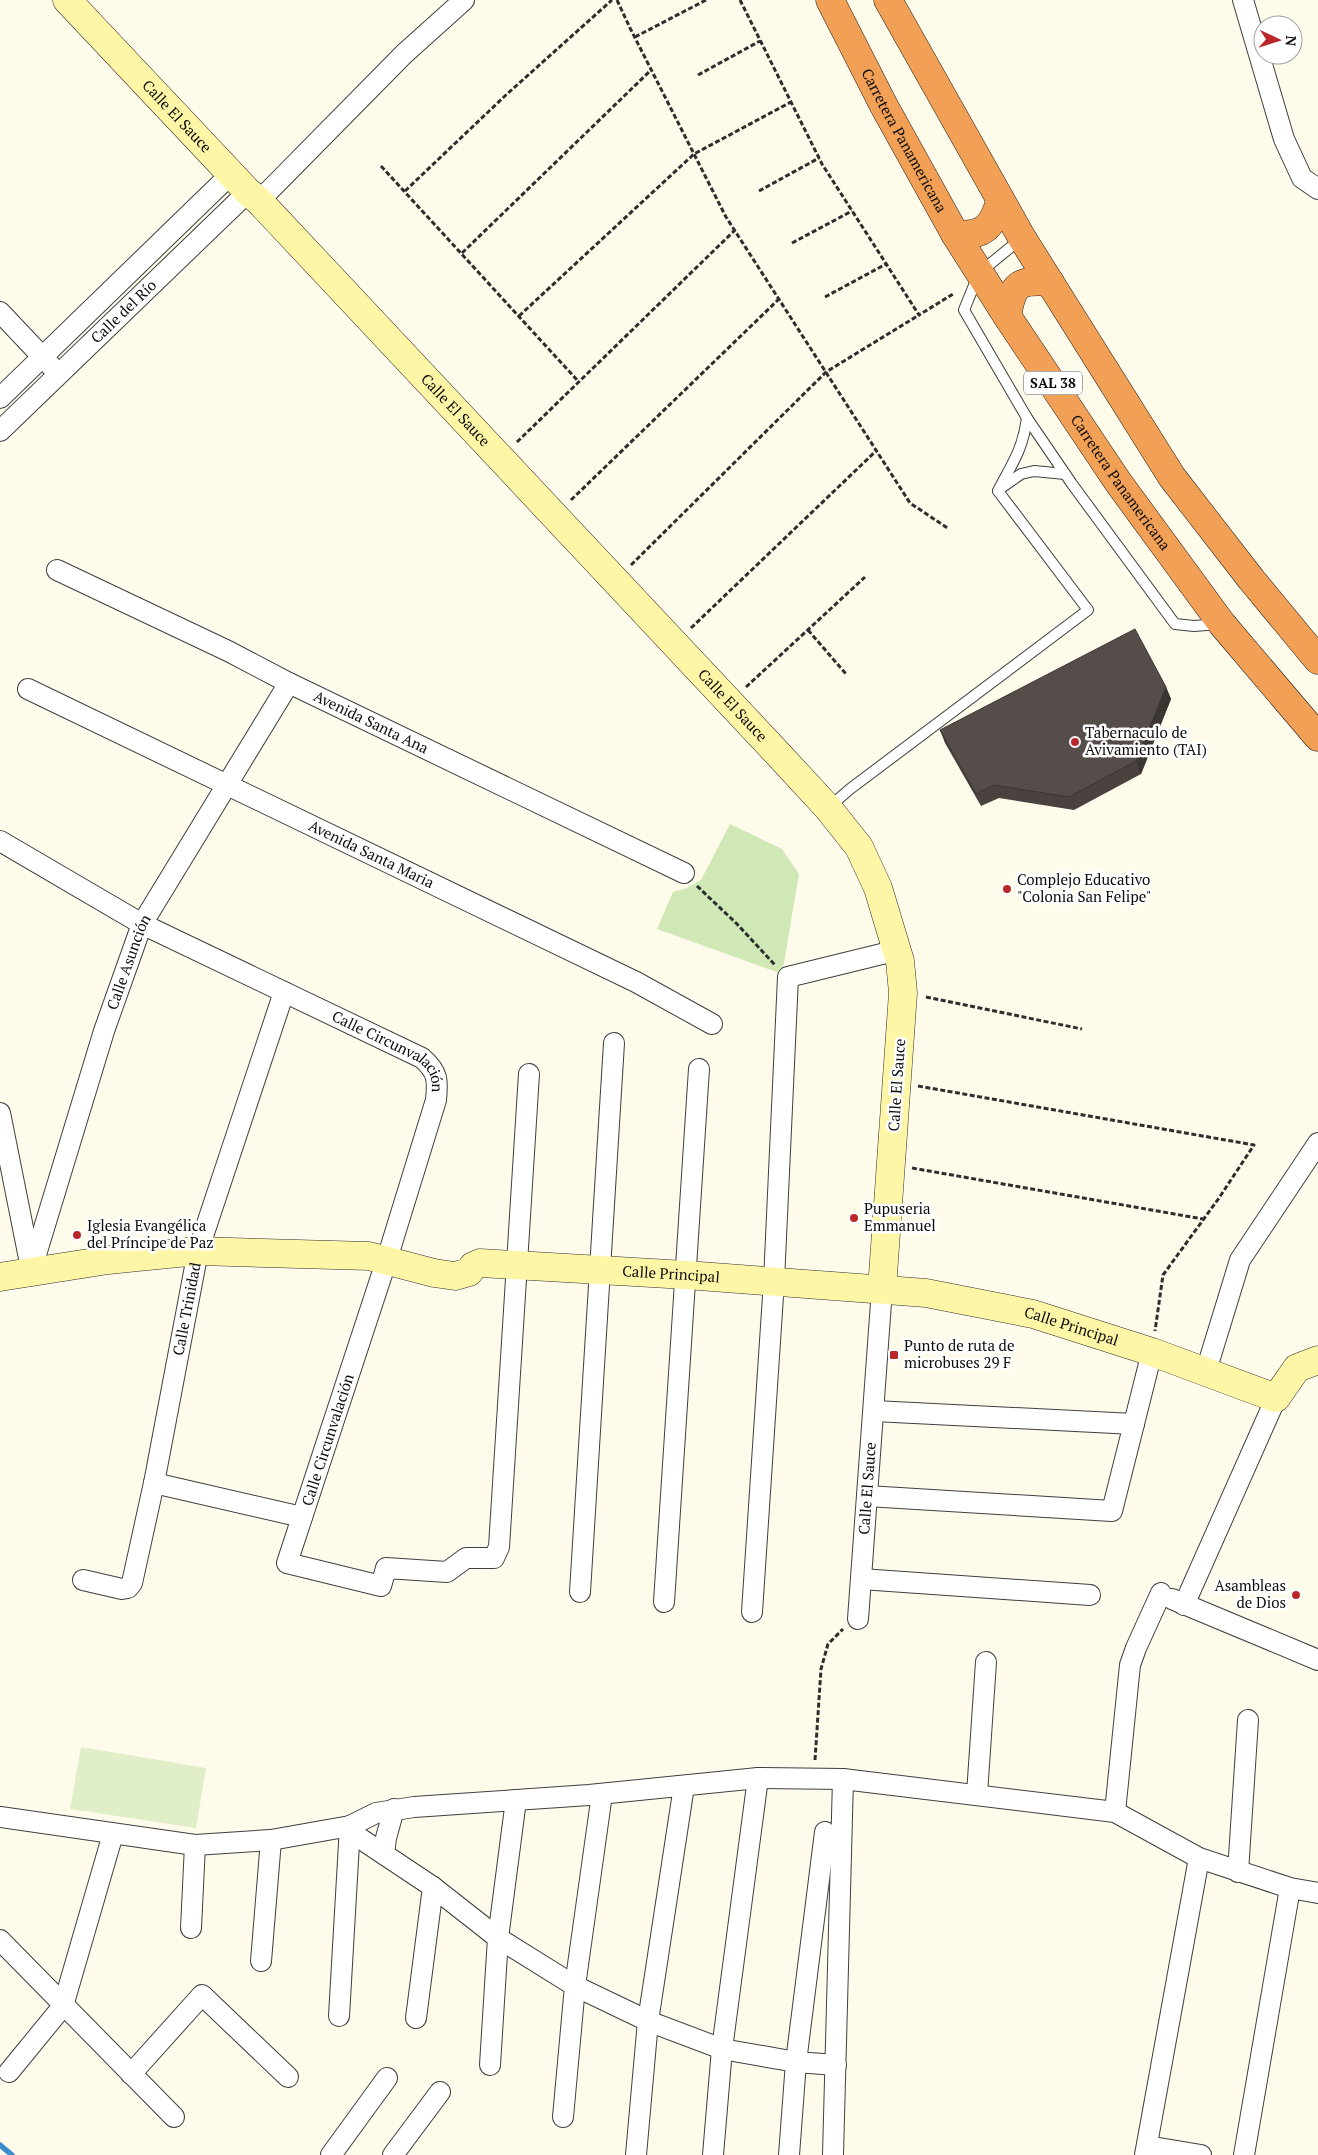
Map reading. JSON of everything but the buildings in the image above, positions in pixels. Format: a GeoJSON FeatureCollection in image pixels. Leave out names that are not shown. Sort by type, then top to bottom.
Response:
{"type":"FeatureCollection","features":[{"type":"Feature","properties":{"kind":"highway","name":"Carretera Panamericana"},"geometry":{"type":"LineString","coordinates":[[830,0],[884,106],[979,274],[1118,482],[1222,624],[1318,737]]}},
{"type":"Feature","properties":{"kind":"highway","name":"SAL 38"},"geometry":{"type":"LineString","coordinates":[[888,0],[1022,238],[1172,477],[1251,579],[1318,660]]}},
{"type":"Feature","properties":{"kind":"highway"},"geometry":{"type":"LineString","coordinates":[[955,234],[968,235],[988,226],[996,219],[1000,201]]}},
{"type":"Feature","properties":{"kind":"highway"},"geometry":{"type":"LineString","coordinates":[[1007,316],[1011,296],[1015,289],[1025,282],[1050,282]]}},
{"type":"Feature","properties":{"kind":"street","name":"Calle El Sauce"},"geometry":{"type":"LineString","coordinates":[[67,0],[616,580],[828,808],[859,847],[878,888],[898,950],[903,980],[903,993],[858,1619]]}},
{"type":"Feature","properties":{"kind":"street"},"geometry":{"type":"LineString","coordinates":[[246,189],[464,0]]}},
{"type":"Feature","properties":{"kind":"street"},"geometry":{"type":"LineString","coordinates":[[1243,0],[1284,139],[1302,178],[1318,189]]}},
{"type":"Feature","properties":{"kind":"street","name":"Calle del Río"},"geometry":{"type":"LineString","coordinates":[[0,398],[42,358],[246,189]]}},
{"type":"Feature","properties":{"kind":"street","name":"Calle del Río"},"geometry":{"type":"LineString","coordinates":[[0,431],[246,189]]}},
{"type":"Feature","properties":{"kind":"street"},"geometry":{"type":"LineString","coordinates":[[0,312],[58,374]]}},
{"type":"Feature","properties":{"kind":"street","name":"Avenida Santa Ana"},"geometry":{"type":"LineString","coordinates":[[57,570],[684,873]]}},
{"type":"Feature","properties":{"kind":"street"},"geometry":{"type":"LineString","coordinates":[[1251,579],[1318,647]]}},
{"type":"Feature","properties":{"kind":"street","name":"Calle Asunción"},"geometry":{"type":"LineString","coordinates":[[31,1271],[104,1031],[142,924],[289,683]]}},
{"type":"Feature","properties":{"kind":"street","name":"Avenida Santa Maria"},"geometry":{"type":"LineString","coordinates":[[28,689],[636,982],[712,1024]]}},
{"type":"Feature","properties":{"kind":"street","name":"Calle Circunvalación"},"geometry":{"type":"LineString","coordinates":[[0,841],[142,924],[422,1058],[434,1068],[438,1083],[436,1100],[387,1259],[287,1563],[381,1586],[386,1568],[446,1572],[466,1558],[494,1558],[499,1546],[516,1265]]}},
{"type":"Feature","properties":{"kind":"street"},"geometry":{"type":"LineString","coordinates":[[752,1612],[774,1282],[788,977],[898,950]]}},
{"type":"Feature","properties":{"kind":"street","name":"Calle Trinidad"},"geometry":{"type":"LineString","coordinates":[[83,1580],[122,1589],[128,1588],[132,1583],[154,1483],[198,1251],[284,992]]}},
{"type":"Feature","properties":{"kind":"street"},"geometry":{"type":"LineString","coordinates":[[580,1592],[614,1044]]}},
{"type":"Feature","properties":{"kind":"street"},"geometry":{"type":"LineString","coordinates":[[664,1602],[699,1069]]}},
{"type":"Feature","properties":{"kind":"street"},"geometry":{"type":"LineString","coordinates":[[516,1265],[529,1074]]}},
{"type":"Feature","properties":{"kind":"street"},"geometry":{"type":"LineString","coordinates":[[0,1114],[31,1271]]}},
{"type":"Feature","properties":{"kind":"street"},"geometry":{"type":"LineString","coordinates":[[1206,1371],[1240,1260],[1318,1142]]}},
{"type":"Feature","properties":{"kind":"street","name":"Calle Principal"},"geometry":{"type":"LineString","coordinates":[[0,1277],[108,1260],[198,1251],[369,1256],[387,1259],[434,1273],[455,1276],[469,1272],[473,1266],[480,1263],[686,1275],[926,1293],[1033,1314],[1152,1352],[1276,1398]]}},
{"type":"Feature","properties":{"kind":"street"},"geometry":{"type":"LineString","coordinates":[[867,1496],[1112,1512],[1152,1352]]}},
{"type":"Feature","properties":{"kind":"street"},"geometry":{"type":"LineString","coordinates":[[1184,1605],[1276,1398],[1297,1368],[1318,1360]]}},
{"type":"Feature","properties":{"kind":"street"},"geometry":{"type":"LineString","coordinates":[[874,1411],[1134,1424]]}},
{"type":"Feature","properties":{"kind":"street"},"geometry":{"type":"LineString","coordinates":[[154,1483],[302,1517]]}},
{"type":"Feature","properties":{"kind":"street"},"geometry":{"type":"LineString","coordinates":[[861,1579],[1090,1595]]}},
{"type":"Feature","properties":{"kind":"street"},"geometry":{"type":"LineString","coordinates":[[1115,1812],[1130,1665],[1154,1589],[1184,1605],[1316,1653]]}},
{"type":"Feature","properties":{"kind":"street"},"geometry":{"type":"LineString","coordinates":[[976,1794],[986,1662]]}},
{"type":"Feature","properties":{"kind":"street"},"geometry":{"type":"LineString","coordinates":[[1238,1872],[1248,1720]]}},
{"type":"Feature","properties":{"kind":"street"},"geometry":{"type":"LineString","coordinates":[[713,2155],[722,2050],[758,1778]]}},
{"type":"Feature","properties":{"kind":"street"},"geometry":{"type":"LineString","coordinates":[[0,1817],[195,1845],[271,1840],[350,1826],[376,1813],[394,1809],[602,1794],[758,1778],[843,1779],[1115,1812],[1199,1858],[1290,1888],[1318,1893]]}},
{"type":"Feature","properties":{"kind":"street"},"geometry":{"type":"LineString","coordinates":[[833,2155],[843,1779]]}},
{"type":"Feature","properties":{"kind":"street"},"geometry":{"type":"LineString","coordinates":[[636,2155],[648,2021],[684,1786]]}},
{"type":"Feature","properties":{"kind":"street"},"geometry":{"type":"LineString","coordinates":[[563,2117],[575,1986],[602,1794]]}},
{"type":"Feature","properties":{"kind":"street"},"geometry":{"type":"LineString","coordinates":[[490,2065],[498,1938],[516,1800]]}},
{"type":"Feature","properties":{"kind":"street"},"geometry":{"type":"LineString","coordinates":[[384,1854],[386,1838],[394,1809]]}},
{"type":"Feature","properties":{"kind":"street"},"geometry":{"type":"LineString","coordinates":[[350,1826],[358,1836],[433,1887],[498,1938],[575,1986],[648,2021],[722,2050],[796,2062],[836,2066]]}},
{"type":"Feature","properties":{"kind":"street"},"geometry":{"type":"LineString","coordinates":[[339,2016],[350,1826]]}},
{"type":"Feature","properties":{"kind":"street"},"geometry":{"type":"LineString","coordinates":[[789,2155],[796,2062],[825,1832]]}},
{"type":"Feature","properties":{"kind":"street"},"geometry":{"type":"LineString","coordinates":[[9,2072],[63,2006],[113,1834]]}},
{"type":"Feature","properties":{"kind":"street"},"geometry":{"type":"LineString","coordinates":[[261,1961],[271,1840]]}},
{"type":"Feature","properties":{"kind":"street"},"geometry":{"type":"LineString","coordinates":[[191,1928],[195,1845]]}},
{"type":"Feature","properties":{"kind":"street"},"geometry":{"type":"LineString","coordinates":[[1199,1858],[1146,2150],[1201,2155]]}},
{"type":"Feature","properties":{"kind":"street"},"geometry":{"type":"LineString","coordinates":[[416,2018],[433,1887]]}},
{"type":"Feature","properties":{"kind":"street"},"geometry":{"type":"LineString","coordinates":[[1244,2155],[1290,1888]]}},
{"type":"Feature","properties":{"kind":"street"},"geometry":{"type":"LineString","coordinates":[[0,1940],[174,2117]]}},
{"type":"Feature","properties":{"kind":"street"},"geometry":{"type":"LineString","coordinates":[[131,2074],[202,1995],[288,2077]]}},
{"type":"Feature","properties":{"kind":"street"},"geometry":{"type":"LineString","coordinates":[[331,2155],[387,2078]]}},
{"type":"Feature","properties":{"kind":"street"},"geometry":{"type":"LineString","coordinates":[[393,2155],[440,2092]]}},
{"type":"Feature","properties":{"kind":"lane"},"geometry":{"type":"LineString","coordinates":[[1022,238],[979,274],[964,310],[1027,418],[1065,474],[1175,624],[1194,626],[1222,624]]}},
{"type":"Feature","properties":{"kind":"lane"},"geometry":{"type":"LineString","coordinates":[[998,490],[1022,446],[1027,418]]}},
{"type":"Feature","properties":{"kind":"lane"},"geometry":{"type":"LineString","coordinates":[[998,490],[1021,474],[1034,471],[1065,474]]}},
{"type":"Feature","properties":{"kind":"lane"},"geometry":{"type":"LineString","coordinates":[[828,808],[850,789],[1088,610],[998,490]]}},
{"type":"Feature","properties":{"kind":"path"},"geometry":{"type":"LineString","coordinates":[[405,191],[507,94],[612,0]]}},
{"type":"Feature","properties":{"kind":"path"},"geometry":{"type":"LineString","coordinates":[[617,0],[694,154],[735,230],[910,503],[949,528]]}},
{"type":"Feature","properties":{"kind":"path"},"geometry":{"type":"LineString","coordinates":[[634,37],[706,0]]}},
{"type":"Feature","properties":{"kind":"path"},"geometry":{"type":"LineString","coordinates":[[740,0],[819,158],[919,315]]}},
{"type":"Feature","properties":{"kind":"path"},"geometry":{"type":"LineString","coordinates":[[698,75],[760,41]]}},
{"type":"Feature","properties":{"kind":"path"},"geometry":{"type":"LineString","coordinates":[[462,253],[651,70]]}},
{"type":"Feature","properties":{"kind":"path"},"geometry":{"type":"LineString","coordinates":[[518,316],[694,154],[791,102]]}},
{"type":"Feature","properties":{"kind":"path"},"geometry":{"type":"LineString","coordinates":[[759,191],[819,158]]}},
{"type":"Feature","properties":{"kind":"path"},"geometry":{"type":"LineString","coordinates":[[381,166],[578,381]]}},
{"type":"Feature","properties":{"kind":"path"},"geometry":{"type":"LineString","coordinates":[[792,243],[852,211]]}},
{"type":"Feature","properties":{"kind":"path"},"geometry":{"type":"LineString","coordinates":[[500,458],[735,230]]}},
{"type":"Feature","properties":{"kind":"path"},"geometry":{"type":"LineString","coordinates":[[825,297],[886,264]]}},
{"type":"Feature","properties":{"kind":"path"},"geometry":{"type":"LineString","coordinates":[[616,580],[826,372],[953,294]]}},
{"type":"Feature","properties":{"kind":"path"},"geometry":{"type":"LineString","coordinates":[[555,516],[779,298]]}},
{"type":"Feature","properties":{"kind":"path"},"geometry":{"type":"LineString","coordinates":[[674,643],[876,450]]}},
{"type":"Feature","properties":{"kind":"path"},"geometry":{"type":"LineString","coordinates":[[730,702],[866,577]]}},
{"type":"Feature","properties":{"kind":"path"},"geometry":{"type":"LineString","coordinates":[[808,630],[846,674]]}},
{"type":"Feature","properties":{"kind":"path"},"geometry":{"type":"LineString","coordinates":[[684,873],[788,977]]}},
{"type":"Feature","properties":{"kind":"path"},"geometry":{"type":"LineString","coordinates":[[903,993],[1082,1029]]}},
{"type":"Feature","properties":{"kind":"path"},"geometry":{"type":"LineString","coordinates":[[898,1082],[1254,1145],[1163,1275],[1152,1352]]}},
{"type":"Feature","properties":{"kind":"path"},"geometry":{"type":"LineString","coordinates":[[892,1165],[1203,1219]]}},
{"type":"Feature","properties":{"kind":"path"},"geometry":{"type":"LineString","coordinates":[[813,1780],[821,1669],[828,1644],[841,1630],[858,1619]]}},
{"type":"Feature","properties":{"kind":"green space"},"geometry":{"type":"Polygon","coordinates":[[[730,824],[782,849],[799,874],[782,974],[657,929],[673,892],[687,888],[701,880],[730,824]]]}},
{"type":"Feature","properties":{"kind":"green space"},"geometry":{"type":"Polygon","coordinates":[[[81,1747],[206,1768],[196,1828],[70,1809],[81,1747]]]}},
{"type":"Feature","properties":{"kind":"waterway"},"geometry":{"type":"LineString","coordinates":[[0,2145],[12,2155]]}},
{"type":"Feature","properties":{"kind":"place","name":"Tabernaculo de Avivamiento (TAI)"},"geometry":{"type":"Point","coordinates":[1075,742]}},
{"type":"Feature","properties":{"kind":"place","name":"Complejo Educativo \"Colonia San Felipe\""},"geometry":{"type":"Point","coordinates":[1007,889]}},
{"type":"Feature","properties":{"kind":"place","name":"Pupuseria Emmanuel"},"geometry":{"type":"Point","coordinates":[854,1218]}},
{"type":"Feature","properties":{"kind":"place","name":"Iglesia Evangélica del Príncipe de Paz"},"geometry":{"type":"Point","coordinates":[77,1235]}},
{"type":"Feature","properties":{"kind":"place","name":"Punto de ruta de microbuses 29 F"},"geometry":{"type":"Point","coordinates":[894,1355]}},
{"type":"Feature","properties":{"kind":"place","name":"Asambleas de Dios"},"geometry":{"type":"Point","coordinates":[1296,1595]}}]}
